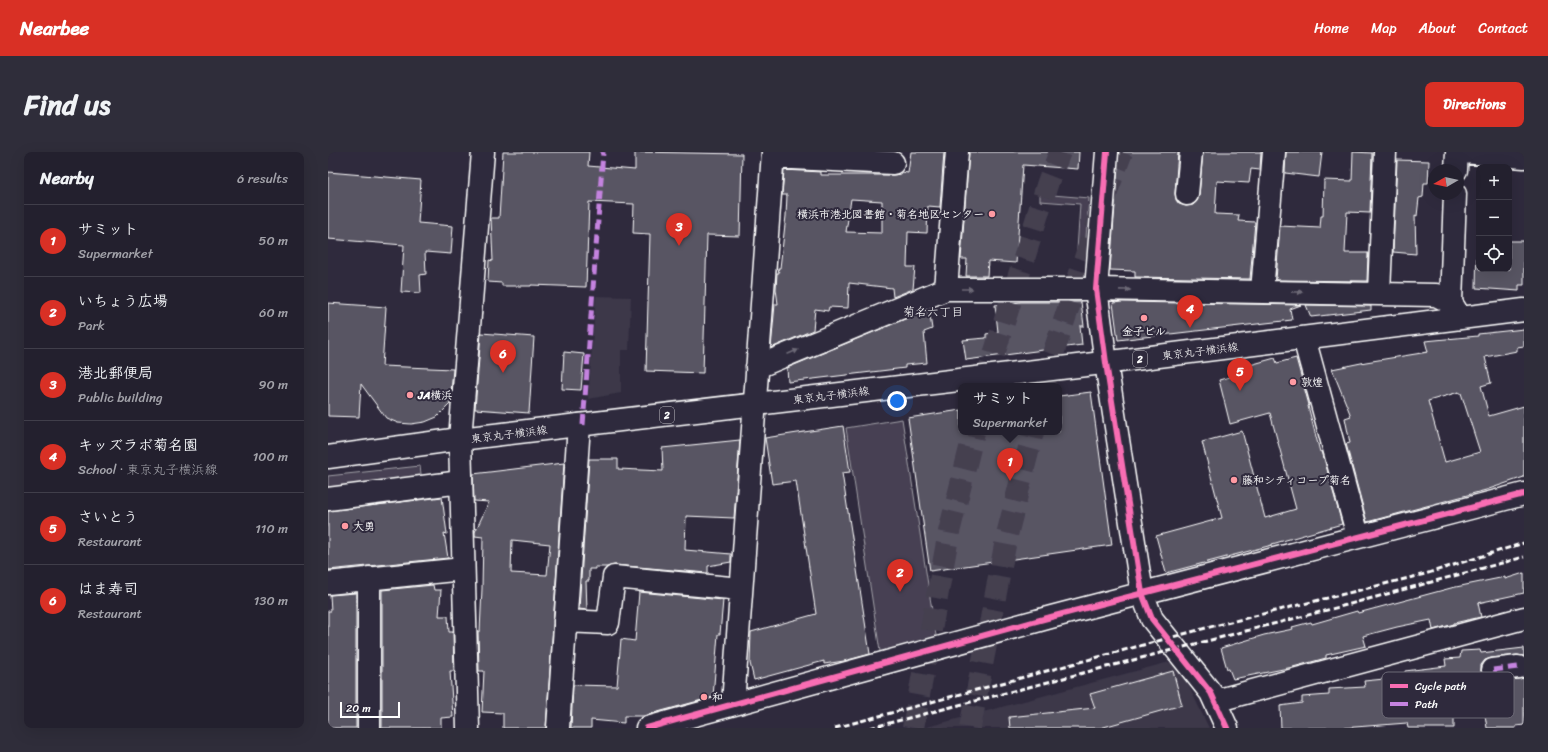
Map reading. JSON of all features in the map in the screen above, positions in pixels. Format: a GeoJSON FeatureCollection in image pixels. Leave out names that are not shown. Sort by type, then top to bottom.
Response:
{"type":"FeatureCollection","features":[{"type":"Feature","properties":{"kind":"street"},"geometry":{"type":"LineString","coordinates":[[468,728],[460,439],[483,152]]}},
{"type":"Feature","properties":{"kind":"street"},"geometry":{"type":"LineString","coordinates":[[946,289],[957,152]]}},
{"type":"Feature","properties":{"kind":"street"},"geometry":{"type":"LineString","coordinates":[[1107,152],[1096,289],[1142,593],[1152,619],[1211,693],[1227,728]]}},
{"type":"Feature","properties":{"kind":"street"},"geometry":{"type":"LineString","coordinates":[[1187,194],[1191,152]]}},
{"type":"Feature","properties":{"kind":"street"},"geometry":{"type":"LineString","coordinates":[[1262,292],[1274,152]]}},
{"type":"Feature","properties":{"kind":"street"},"geometry":{"type":"LineString","coordinates":[[1379,293],[1385,152]]}},
{"type":"Feature","properties":{"kind":"street"},"geometry":{"type":"LineString","coordinates":[[1456,164],[1457,152]]}},
{"type":"Feature","properties":{"kind":"street"},"geometry":{"type":"LineString","coordinates":[[1464,152],[1524,157]]}},
{"type":"Feature","properties":{"kind":"street"},"geometry":{"type":"LineString","coordinates":[[733,704],[773,155],[893,163]]}},
{"type":"Feature","properties":{"kind":"street"},"geometry":{"type":"LineString","coordinates":[[1455,200],[1455,310]]}},
{"type":"Feature","properties":{"kind":"street"},"geometry":{"type":"LineString","coordinates":[[758,367],[946,289],[1096,289],[1436,294],[1455,310]]}},
{"type":"Feature","properties":{"kind":"street","name":"東京丸子横浜線"},"geometry":{"type":"LineString","coordinates":[[328,457],[460,439],[1106,363],[1304,338],[1455,310],[1524,310]]}},
{"type":"Feature","properties":{"kind":"street"},"geometry":{"type":"LineString","coordinates":[[1304,338],[1358,536]]}},
{"type":"Feature","properties":{"kind":"street"},"geometry":{"type":"LineString","coordinates":[[558,728],[579,425]]}},
{"type":"Feature","properties":{"kind":"street"},"geometry":{"type":"LineString","coordinates":[[328,499],[462,482]]}},
{"type":"Feature","properties":{"kind":"street"},"geometry":{"type":"LineString","coordinates":[[647,728],[1142,593],[1524,494]]}},
{"type":"Feature","properties":{"kind":"street"},"geometry":{"type":"LineString","coordinates":[[328,583],[463,569]]}},
{"type":"Feature","properties":{"kind":"street"},"geometry":{"type":"LineString","coordinates":[[565,621],[608,623],[614,577],[741,589]]}},
{"type":"Feature","properties":{"kind":"street"},"geometry":{"type":"LineString","coordinates":[[369,578],[369,728]]}},
{"type":"Feature","properties":{"kind":"street"},"geometry":{"type":"LineString","coordinates":[[1215,701],[1524,618]]}},
{"type":"Feature","properties":{"kind":"street"},"geometry":{"type":"LineString","coordinates":[[1493,670],[1518,667]]}},
{"type":"Feature","properties":{"kind":"shaded area"},"geometry":{"type":"Polygon","coordinates":[[[1040,194],[1089,198],[1085,251],[1077,250],[1080,204],[1040,201],[1040,194]]]}},
{"type":"Feature","properties":{"kind":"shaded area"},"geometry":{"type":"Polygon","coordinates":[[[596,296],[631,297],[629,350],[621,350],[621,393],[588,399],[596,296]]]}},
{"type":"Feature","properties":{"kind":"shaded area"},"geometry":{"type":"Polygon","coordinates":[[[902,419],[937,642],[881,658],[846,428],[902,419]]]}},
{"type":"Feature","properties":{"kind":"shaded area"},"geometry":{"type":"Polygon","coordinates":[[[420,466],[422,482],[328,493],[328,476],[420,466]]]}},
{"type":"Feature","properties":{"kind":"shaded area"},"geometry":{"type":"Polygon","coordinates":[[[1169,662],[1181,670],[1209,728],[923,728],[1169,662]]]}},
{"type":"Feature","properties":{"kind":"building"},"geometry":{"type":"Polygon","coordinates":[[[503,152],[589,152],[588,166],[635,170],[635,152],[742,154],[740,236],[707,235],[703,373],[646,371],[650,234],[633,233],[634,204],[589,202],[586,287],[531,285],[502,286],[502,283],[488,282],[489,260],[493,261],[491,218],[499,218],[503,152]]]}},
{"type":"Feature","properties":{"kind":"building"},"geometry":{"type":"Polygon","coordinates":[[[911,152],[944,152],[940,207],[928,206],[927,233],[908,232],[907,267],[915,267],[913,289],[893,297],[892,288],[849,283],[848,308],[829,307],[828,311],[815,309],[813,330],[771,348],[775,304],[778,304],[776,289],[777,273],[779,273],[778,268],[780,268],[786,216],[787,195],[782,195],[784,170],[821,172],[821,175],[893,175],[901,174],[902,172],[908,173],[911,152]],[[851,199],[846,232],[882,233],[882,201],[851,199]]]}},
{"type":"Feature","properties":{"kind":"building","name":"横浜市港北図書館・菊名地区センター"},"geometry":{"type":"Polygon","coordinates":[[[969,152],[1079,152],[1078,169],[1023,165],[1016,263],[988,261],[987,276],[966,276],[967,259],[961,259],[969,152]]]}},
{"type":"Feature","properties":{"kind":"building"},"geometry":{"type":"Polygon","coordinates":[[[1123,152],[1178,152],[1175,193],[1176,200],[1179,204],[1186,206],[1193,205],[1199,196],[1203,152],[1261,152],[1260,170],[1251,169],[1249,183],[1217,181],[1215,214],[1239,215],[1238,221],[1255,222],[1250,279],[1135,277],[1135,271],[1110,270],[1118,166],[1123,167],[1123,152]]]}},
{"type":"Feature","properties":{"kind":"building"},"geometry":{"type":"Polygon","coordinates":[[[1286,152],[1322,152],[1319,177],[1285,173],[1286,152]]]}},
{"type":"Feature","properties":{"kind":"building"},"geometry":{"type":"Polygon","coordinates":[[[1353,152],[1372,153],[1370,213],[1347,212],[1345,253],[1368,253],[1367,281],[1276,280],[1280,226],[1320,228],[1321,216],[1323,216],[1324,180],[1352,181],[1353,152]]]}},
{"type":"Feature","properties":{"kind":"building"},"geometry":{"type":"Polygon","coordinates":[[[1397,160],[1429,161],[1428,183],[1424,183],[1423,197],[1419,198],[1417,216],[1415,215],[1416,254],[1393,252],[1397,160]]]}},
{"type":"Feature","properties":{"kind":"building"},"geometry":{"type":"Polygon","coordinates":[[[328,172],[421,180],[418,223],[453,226],[451,254],[425,252],[426,274],[420,275],[421,293],[401,292],[404,245],[328,239],[328,172]]]}},
{"type":"Feature","properties":{"kind":"building"},"geometry":{"type":"Polygon","coordinates":[[[1512,241],[1524,241],[1524,285],[1519,285],[1519,291],[1476,288],[1476,272],[1512,272],[1512,241]]]}},
{"type":"Feature","properties":{"kind":"building"},"geometry":{"type":"Polygon","coordinates":[[[1021,302],[1081,302],[1084,326],[1080,326],[1082,345],[966,360],[963,340],[986,338],[986,334],[998,332],[995,305],[1021,302]]]}},
{"type":"Feature","properties":{"kind":"building"},"geometry":{"type":"Polygon","coordinates":[[[328,303],[386,307],[382,366],[453,369],[450,404],[437,417],[425,422],[411,424],[398,423],[386,418],[361,384],[359,417],[328,416],[328,303]]]}},
{"type":"Feature","properties":{"kind":"building"},"geometry":{"type":"Polygon","coordinates":[[[1113,303],[1301,305],[1290,309],[1292,320],[1118,340],[1113,303]]]}},
{"type":"Feature","properties":{"kind":"building"},"geometry":{"type":"Polygon","coordinates":[[[1306,305],[1371,306],[1371,310],[1311,317],[1306,305]]]}},
{"type":"Feature","properties":{"kind":"building"},"geometry":{"type":"Polygon","coordinates":[[[929,309],[932,329],[924,332],[927,363],[905,365],[905,368],[788,382],[787,368],[929,309]]]}},
{"type":"Feature","properties":{"kind":"building"},"geometry":{"type":"Polygon","coordinates":[[[1524,329],[1524,346],[1517,347],[1517,351],[1485,357],[1491,383],[1481,386],[1489,416],[1524,406],[1524,477],[1486,490],[1367,522],[1346,444],[1350,443],[1345,418],[1351,416],[1332,369],[1428,352],[1425,341],[1478,336],[1478,334],[1524,329]],[[1461,393],[1428,401],[1445,462],[1480,452],[1461,393]]]}},
{"type":"Feature","properties":{"kind":"building"},"geometry":{"type":"Polygon","coordinates":[[[481,333],[534,337],[529,413],[475,409],[481,333]]]}},
{"type":"Feature","properties":{"kind":"building"},"geometry":{"type":"Polygon","coordinates":[[[564,352],[584,354],[581,390],[562,389],[564,352]]]}},
{"type":"Feature","properties":{"kind":"building"},"geometry":{"type":"Polygon","coordinates":[[[1275,358],[1277,363],[1296,358],[1320,452],[1322,451],[1342,524],[1272,545],[1166,573],[1156,536],[1222,518],[1202,442],[1242,431],[1265,518],[1296,509],[1270,413],[1230,424],[1219,380],[1252,371],[1250,365],[1275,358]]]}},
{"type":"Feature","properties":{"kind":"building"},"geometry":{"type":"Polygon","coordinates":[[[1091,392],[1112,545],[930,571],[908,418],[958,410],[958,435],[1062,435],[1062,396],[1091,392]]]}},
{"type":"Feature","properties":{"kind":"building"},"geometry":{"type":"Polygon","coordinates":[[[843,426],[850,472],[842,473],[870,654],[844,661],[824,664],[824,661],[754,680],[750,663],[751,632],[816,614],[796,481],[772,484],[765,438],[843,426]]]}},
{"type":"Feature","properties":{"kind":"building"},"geometry":{"type":"Polygon","coordinates":[[[740,440],[734,518],[686,516],[685,550],[731,554],[731,562],[708,566],[708,573],[615,565],[595,567],[595,569],[589,569],[589,581],[586,581],[587,610],[579,609],[589,459],[618,459],[618,469],[663,471],[662,448],[740,440]]]}},
{"type":"Feature","properties":{"kind":"building"},"geometry":{"type":"Polygon","coordinates":[[[564,463],[546,728],[503,728],[503,713],[482,712],[484,671],[479,671],[478,631],[480,631],[483,537],[475,536],[475,532],[489,502],[474,501],[473,474],[564,463]],[[512,540],[511,573],[547,575],[550,544],[512,540]]]}},
{"type":"Feature","properties":{"kind":"building"},"geometry":{"type":"Polygon","coordinates":[[[442,497],[447,534],[444,533],[448,558],[328,570],[328,511],[442,497]]]}},
{"type":"Feature","properties":{"kind":"building"},"geometry":{"type":"Polygon","coordinates":[[[1524,573],[1524,593],[1478,603],[1481,617],[1454,623],[1433,630],[1431,620],[1363,636],[1366,646],[1326,655],[1326,658],[1293,667],[1233,679],[1229,669],[1227,669],[1221,648],[1264,635],[1293,629],[1292,627],[1311,622],[1312,624],[1357,611],[1358,613],[1451,588],[1505,577],[1505,579],[1524,573]]]}},
{"type":"Feature","properties":{"kind":"building"},"geometry":{"type":"Polygon","coordinates":[[[433,585],[434,590],[441,590],[439,616],[448,616],[449,632],[453,632],[454,671],[450,671],[453,717],[441,718],[441,728],[382,728],[382,590],[433,585]]]}},
{"type":"Feature","properties":{"kind":"building"},"geometry":{"type":"Polygon","coordinates":[[[639,592],[723,600],[720,634],[718,634],[713,697],[643,716],[624,716],[624,723],[591,720],[591,728],[571,728],[573,685],[617,686],[621,639],[635,641],[639,592]]]}},
{"type":"Feature","properties":{"kind":"building"},"geometry":{"type":"Polygon","coordinates":[[[356,593],[356,728],[328,728],[328,611],[331,611],[330,595],[356,593]]]}},
{"type":"Feature","properties":{"kind":"building"},"geometry":{"type":"Polygon","coordinates":[[[1524,648],[1524,656],[1517,655],[1485,660],[1481,665],[1481,672],[1405,672],[1446,666],[1445,659],[1460,658],[1461,651],[1480,650],[1481,653],[1524,648]]]}},
{"type":"Feature","properties":{"kind":"building"},"geometry":{"type":"Polygon","coordinates":[[[1173,671],[1182,705],[1100,728],[1010,728],[1009,717],[1095,708],[1090,694],[1173,671]]]}},
{"type":"Feature","properties":{"kind":"building"},"geometry":{"type":"Polygon","coordinates":[[[1524,678],[1524,725],[1516,726],[1516,728],[1487,728],[1485,718],[1514,718],[1514,679],[1524,678]]]}},
{"type":"Feature","properties":{"kind":"building"},"geometry":{"type":"Polygon","coordinates":[[[1382,679],[1382,718],[1454,718],[1454,728],[1408,728],[1407,723],[1342,728],[1281,728],[1280,706],[1302,703],[1302,697],[1329,695],[1329,689],[1365,687],[1364,681],[1382,679]]]}},
{"type":"Feature","properties":{"kind":"tunnel"},"geometry":{"type":"LineString","coordinates":[[987,383],[991,364],[1048,182],[1060,152]]}},
{"type":"Feature","properties":{"kind":"tunnel"},"geometry":{"type":"LineString","coordinates":[[1045,383],[1051,360],[1109,186],[1122,152]]}},
{"type":"Feature","properties":{"kind":"tunnel"},"geometry":{"type":"LineString","coordinates":[[913,728],[949,532],[973,435]]}},
{"type":"Feature","properties":{"kind":"tunnel"},"geometry":{"type":"LineString","coordinates":[[970,728],[1007,535],[1032,435]]}},
{"type":"Feature","properties":{"kind":"railway"},"geometry":{"type":"LineString","coordinates":[[835,728],[1206,628],[1425,574],[1524,543]]}},
{"type":"Feature","properties":{"kind":"railway"},"geometry":{"type":"LineString","coordinates":[[870,728],[1339,607],[1524,557]]}},
{"type":"Feature","properties":{"kind":"marked path"},"geometry":{"type":"LineString","coordinates":[[583,425],[603,152]]}},
{"type":"Feature","properties":{"kind":"marked path"},"geometry":{"type":"LineString","coordinates":[[1493,670],[1518,667]]}},
{"type":"Feature","properties":{"kind":"cycle path"},"geometry":{"type":"LineString","coordinates":[[1107,152],[1096,289],[1142,593],[1152,619],[1211,693],[1227,728]]}},
{"type":"Feature","properties":{"kind":"cycle path"},"geometry":{"type":"LineString","coordinates":[[647,728],[1051,617],[1524,494]]}},
{"type":"Feature","properties":{"kind":"place","name":"横浜市港北図書館・菊名地区センター"},"geometry":{"type":"Point","coordinates":[992,214]}},
{"type":"Feature","properties":{"kind":"place","name":"港北郵便局"},"geometry":{"type":"Point","coordinates":[679,246]}},
{"type":"Feature","properties":{"kind":"place","name":"金子ビル"},"geometry":{"type":"Point","coordinates":[1144,318]}},
{"type":"Feature","properties":{"kind":"place","name":"キッズラボ菊名園"},"geometry":{"type":"Point","coordinates":[1190,328]}},
{"type":"Feature","properties":{"kind":"place","name":"はま寿司"},"geometry":{"type":"Point","coordinates":[503,373]}},
{"type":"Feature","properties":{"kind":"place","name":"敦煌"},"geometry":{"type":"Point","coordinates":[1293,382]}},
{"type":"Feature","properties":{"kind":"place","name":"さいとう"},"geometry":{"type":"Point","coordinates":[1240,391]}},
{"type":"Feature","properties":{"kind":"place","name":"JA横浜"},"geometry":{"type":"Point","coordinates":[410,395]}},
{"type":"Feature","properties":{"kind":"place","name":"藤和シティコープ菊名"},"geometry":{"type":"Point","coordinates":[1234,480]}},
{"type":"Feature","properties":{"kind":"place","name":"サミット"},"geometry":{"type":"Point","coordinates":[1010,481]}},
{"type":"Feature","properties":{"kind":"place","name":"大勇"},"geometry":{"type":"Point","coordinates":[345,526]}},
{"type":"Feature","properties":{"kind":"place","name":"いちょう広場"},"geometry":{"type":"Point","coordinates":[900,592]}},
{"type":"Feature","properties":{"kind":"place","name":"和"},"geometry":{"type":"Point","coordinates":[704,697]}},
{"type":"Feature","properties":{"kind":"district","name":"菊名六丁目"},"geometry":{"type":"Point","coordinates":[933,312]}}]}
